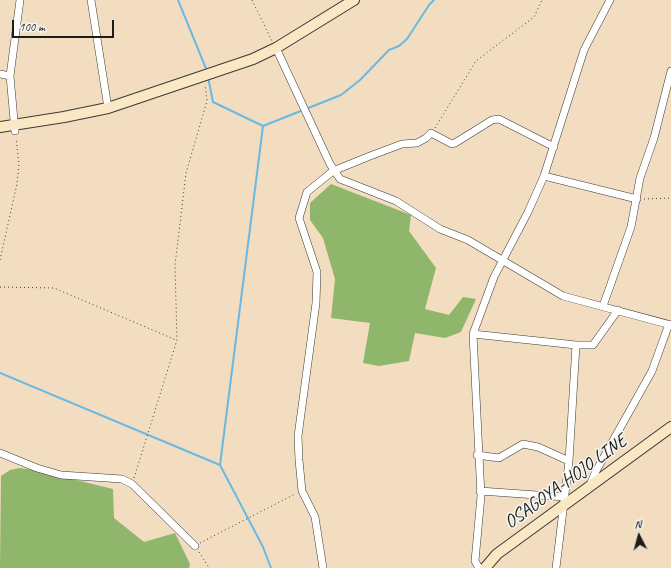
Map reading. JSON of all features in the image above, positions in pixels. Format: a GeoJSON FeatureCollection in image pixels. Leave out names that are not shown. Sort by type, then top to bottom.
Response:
{"type":"FeatureCollection","features":[{"type":"Feature","properties":{"kind":"street"},"geometry":{"type":"LineString","coordinates":[[15,128],[10,76],[20,0]]}},
{"type":"Feature","properties":{"kind":"street"},"geometry":{"type":"LineString","coordinates":[[91,0],[108,108]]}},
{"type":"Feature","properties":{"kind":"street"},"geometry":{"type":"LineString","coordinates":[[0,127],[15,128],[108,108],[253,59],[276,48],[354,0]]}},
{"type":"Feature","properties":{"kind":"street"},"geometry":{"type":"LineString","coordinates":[[479,568],[475,561],[480,491],[477,455],[473,334],[494,277],[504,260],[544,176],[584,50],[610,0]]}},
{"type":"Feature","properties":{"kind":"street"},"geometry":{"type":"LineString","coordinates":[[276,48],[333,171],[340,179],[396,201],[440,229],[468,240],[564,296],[670,325],[652,372],[596,471],[590,485]]}},
{"type":"Feature","properties":{"kind":"street"},"geometry":{"type":"LineString","coordinates":[[603,306],[631,227],[640,178],[654,138],[671,71]]}},
{"type":"Feature","properties":{"kind":"street"},"geometry":{"type":"LineString","coordinates":[[0,74],[10,76]]}},
{"type":"Feature","properties":{"kind":"street"},"geometry":{"type":"LineString","coordinates":[[323,568],[315,517],[302,491],[298,436],[316,302],[317,272],[299,218],[307,192],[333,171],[402,144],[417,143],[431,133],[452,144],[492,120],[500,119],[554,147]]}},
{"type":"Feature","properties":{"kind":"street"},"geometry":{"type":"LineString","coordinates":[[544,176],[637,199]]}},
{"type":"Feature","properties":{"kind":"street"},"geometry":{"type":"LineString","coordinates":[[473,334],[576,345],[592,345],[618,310]]}},
{"type":"Feature","properties":{"kind":"street"},"geometry":{"type":"LineString","coordinates":[[556,568],[570,461],[576,345]]}},
{"type":"Feature","properties":{"kind":"street","name":"OSAGOYA-HOJO LINE"},"geometry":{"type":"LineString","coordinates":[[485,568],[497,554],[564,500],[590,485],[671,427]]}},
{"type":"Feature","properties":{"kind":"street"},"geometry":{"type":"LineString","coordinates":[[477,455],[499,458],[523,444],[538,447],[570,461]]}},
{"type":"Feature","properties":{"kind":"street"},"geometry":{"type":"LineString","coordinates":[[0,453],[37,468],[61,475],[122,479],[132,484],[195,546]]}},
{"type":"Feature","properties":{"kind":"street"},"geometry":{"type":"LineString","coordinates":[[480,491],[564,500]]}},
{"type":"Feature","properties":{"kind":"path"},"geometry":{"type":"LineString","coordinates":[[252,0],[276,48]]}},
{"type":"Feature","properties":{"kind":"path"},"geometry":{"type":"LineString","coordinates":[[431,133],[476,61],[534,17],[542,0]]}},
{"type":"Feature","properties":{"kind":"path"},"geometry":{"type":"LineString","coordinates":[[132,484],[177,340],[175,266],[186,173],[207,101],[203,75]]}},
{"type":"Feature","properties":{"kind":"path"},"geometry":{"type":"LineString","coordinates":[[0,260],[17,184],[19,164],[15,128]]}},
{"type":"Feature","properties":{"kind":"path"},"geometry":{"type":"LineString","coordinates":[[637,199],[671,198]]}},
{"type":"Feature","properties":{"kind":"path"},"geometry":{"type":"LineString","coordinates":[[0,287],[54,288],[177,340]]}},
{"type":"Feature","properties":{"kind":"path"},"geometry":{"type":"LineString","coordinates":[[209,568],[195,546],[302,491]]}},
{"type":"Feature","properties":{"kind":"green space"},"geometry":{"type":"Polygon","coordinates":[[[331,184],[411,215],[409,231],[436,268],[425,309],[449,315],[463,297],[476,299],[461,332],[445,338],[415,333],[409,361],[379,366],[363,363],[370,323],[331,318],[335,279],[323,238],[310,220],[310,203],[331,184]]]}},
{"type":"Feature","properties":{"kind":"green space"},"geometry":{"type":"Polygon","coordinates":[[[19,468],[35,470],[113,489],[114,518],[144,542],[175,533],[190,564],[189,568],[0,568],[1,476],[10,470],[19,468]]]}},
{"type":"Feature","properties":{"kind":"waterway"},"geometry":{"type":"LineString","coordinates":[[178,0],[207,71]]}},
{"type":"Feature","properties":{"kind":"waterway"},"geometry":{"type":"LineString","coordinates":[[220,465],[263,126],[341,95],[360,80],[389,50],[399,46],[407,39],[429,5],[434,0]]}},
{"type":"Feature","properties":{"kind":"waterway"},"geometry":{"type":"LineString","coordinates":[[208,77],[213,102],[263,126]]}},
{"type":"Feature","properties":{"kind":"waterway"},"geometry":{"type":"LineString","coordinates":[[0,373],[220,465],[263,547],[271,568]]}}]}
